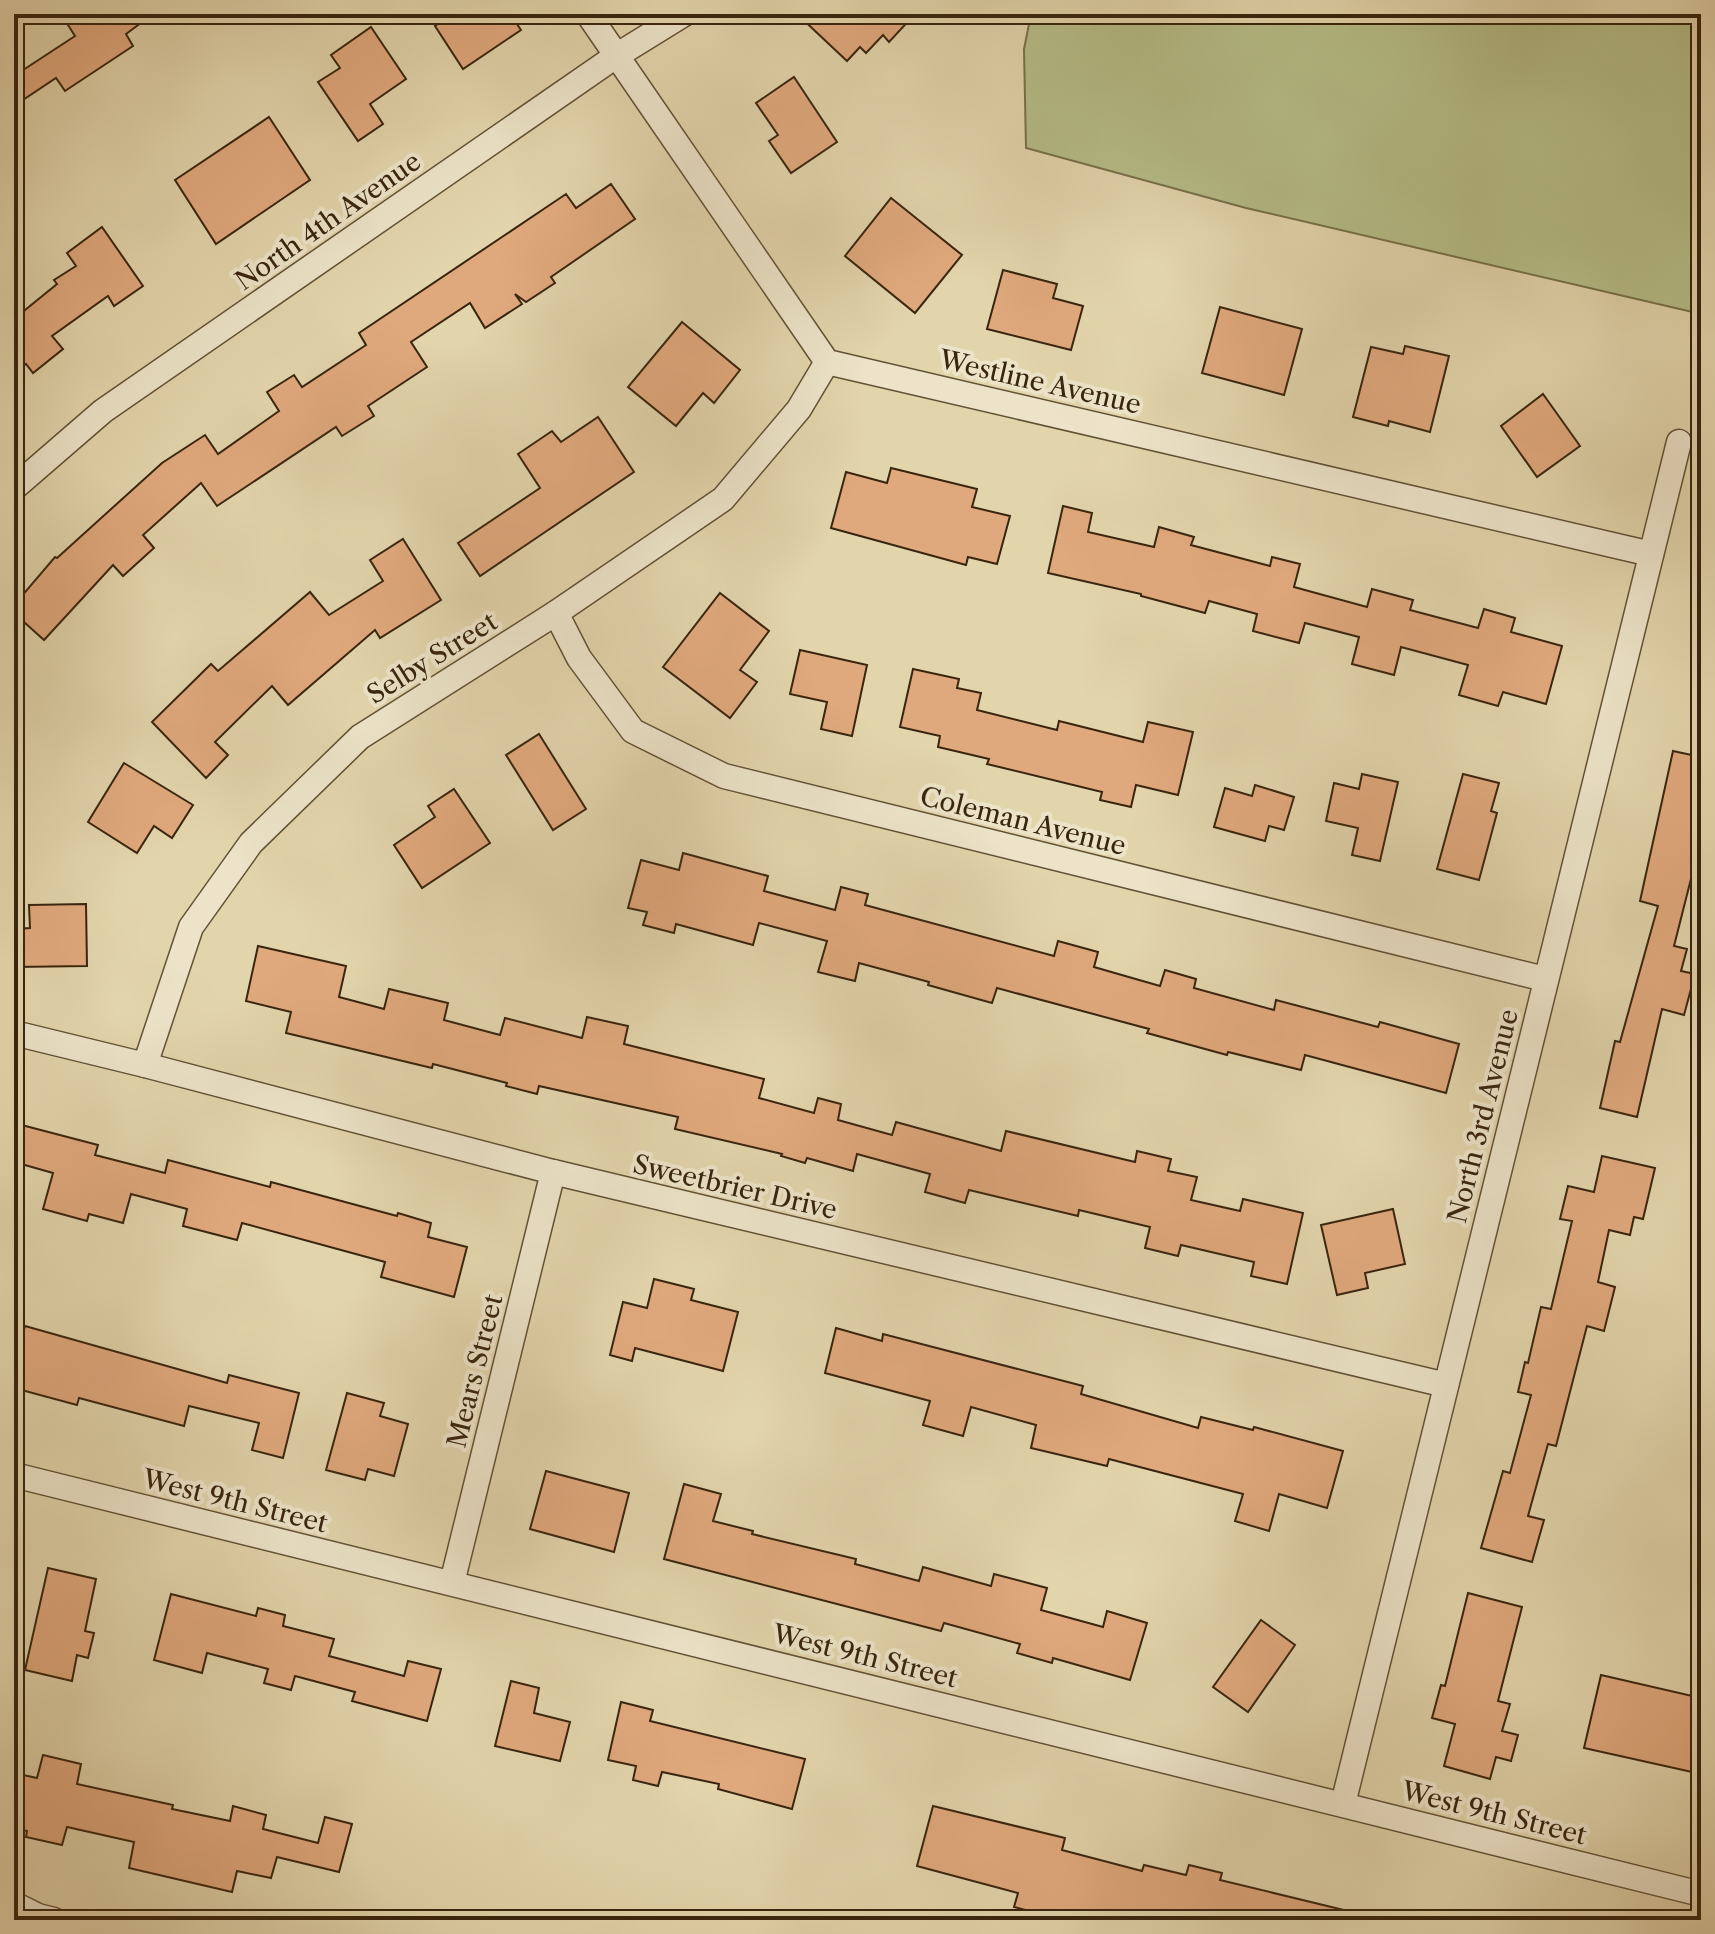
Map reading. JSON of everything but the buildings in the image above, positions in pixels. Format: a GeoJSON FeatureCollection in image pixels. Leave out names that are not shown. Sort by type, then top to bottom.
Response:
{"type":"FeatureCollection","features":[{"type":"Feature","properties":{"kind":"street"},"geometry":{"type":"LineString","coordinates":[[588,14],[827,362]]}},
{"type":"Feature","properties":{"kind":"street","name":"North 4th Avenue"},"geometry":{"type":"LineString","coordinates":[[14,488],[103,411],[616,56],[684,14]]}},
{"type":"Feature","properties":{"kind":"street","name":"Westline Avenue"},"geometry":{"type":"LineString","coordinates":[[827,362],[1651,554]]}},
{"type":"Feature","properties":{"kind":"street","name":"Selby Street"},"geometry":{"type":"LineString","coordinates":[[145,1065],[191,927],[251,843],[360,737],[556,613],[723,499],[799,409],[827,362]]}},
{"type":"Feature","properties":{"kind":"street","name":"North 3rd Avenue"},"geometry":{"type":"LineString","coordinates":[[1343,1804],[1679,442]]}},
{"type":"Feature","properties":{"kind":"street","name":"Coleman Avenue"},"geometry":{"type":"LineString","coordinates":[[556,613],[579,658],[633,731],[724,776],[1545,979]]}},
{"type":"Feature","properties":{"kind":"street","name":"Sweetbrier Drive"},"geometry":{"type":"LineString","coordinates":[[14,1033],[553,1172],[1446,1385]]}},
{"type":"Feature","properties":{"kind":"street","name":"Mears Street"},"geometry":{"type":"LineString","coordinates":[[452,1583],[553,1172]]}},
{"type":"Feature","properties":{"kind":"street","name":"West 9th Street"},"geometry":{"type":"LineString","coordinates":[[14,1475],[1701,1894]]}},
{"type":"Feature","properties":{"kind":"street"},"geometry":{"type":"LineString","coordinates":[[14,1904],[54,1920]]}},
{"type":"Feature","properties":{"kind":"green space"},"geometry":{"type":"Polygon","coordinates":[[[1031,14],[1701,14],[1701,314],[1246,208],[1026,148],[1024,49],[1031,14]]]}}]}
